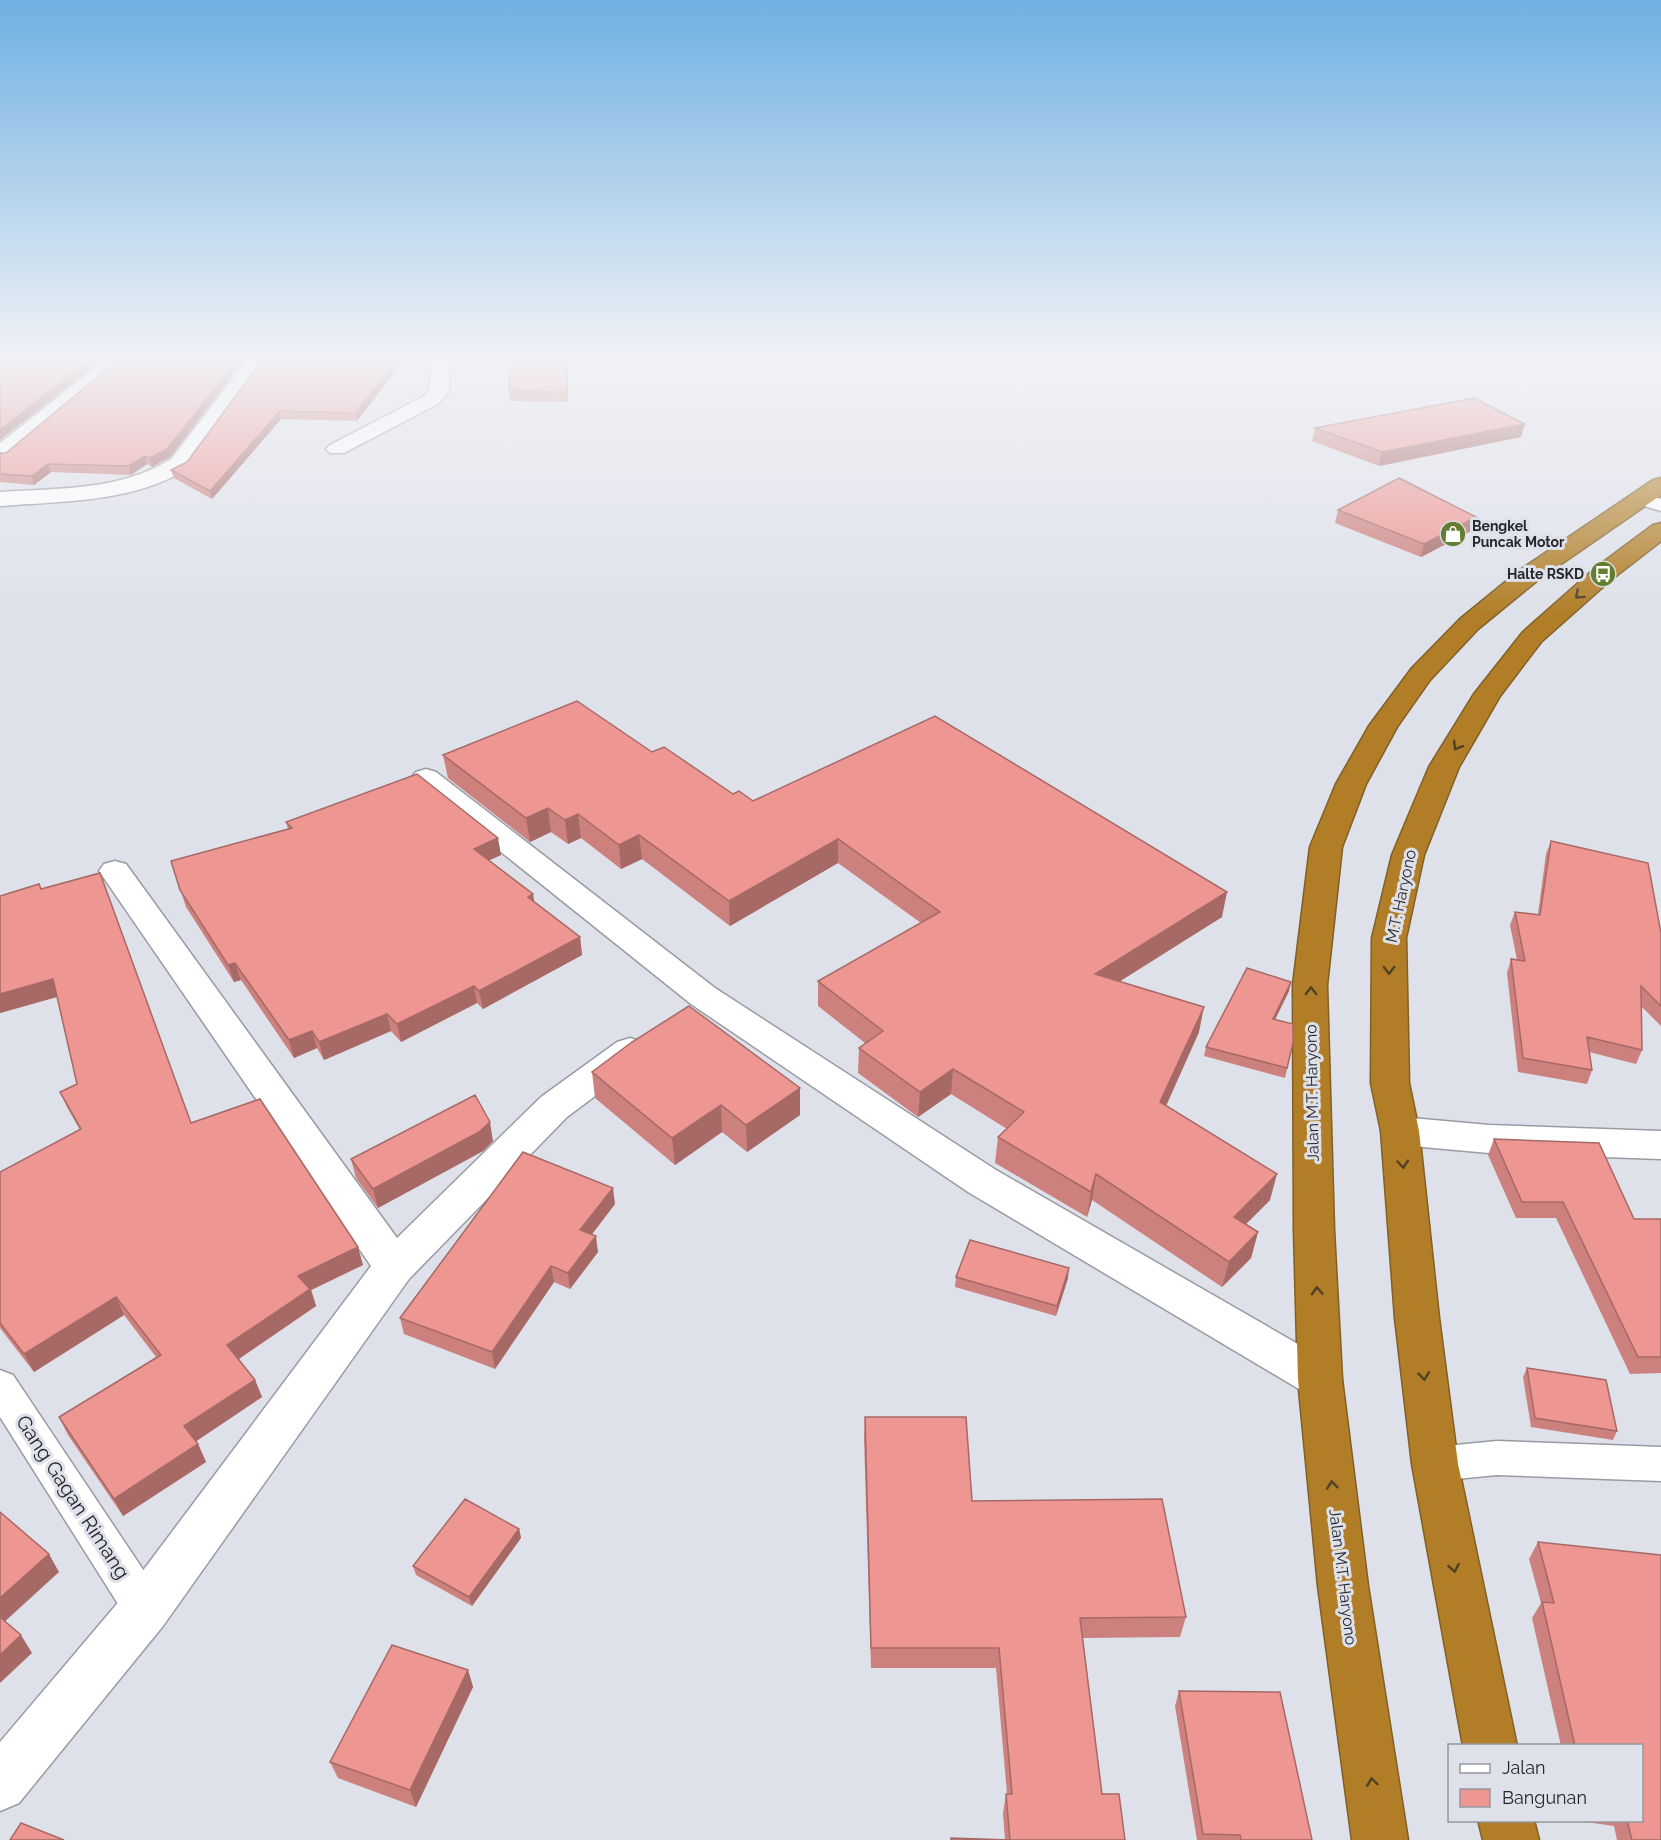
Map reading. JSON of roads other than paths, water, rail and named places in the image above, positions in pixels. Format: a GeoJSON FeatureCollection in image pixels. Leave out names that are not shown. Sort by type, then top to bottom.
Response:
{"type":"FeatureCollection","features":[{"type":"Feature","properties":{"kind":"highway","name":"M.T. Haryono"},"geometry":{"type":"LineString","coordinates":[[1435,1464],[1417,1318],[1400,1131],[1390,1083],[1389,938],[1408,855],[1444,767],[1488,694],[1533,637],[1603,574],[1657,514]]}},
{"type":"Feature","properties":{"kind":"highway","name":"Jalan M.T. Haryono"},"geometry":{"type":"LineString","coordinates":[[1380,1840],[1343,1586],[1320,1379],[1314,1219],[1310,985],[1326,847],[1356,774],[1383,726],[1421,674],[1469,624],[1529,575],[1657,514]]}},
{"type":"Feature","properties":{"kind":"highway"},"geometry":{"type":"LineString","coordinates":[[1435,1464],[1490,1744]]}},
{"type":"Feature","properties":{"kind":"highway"},"geometry":{"type":"LineString","coordinates":[[1506,1822],[1512,1840]]}},
{"type":"Feature","properties":{"kind":"street"},"geometry":{"type":"LineString","coordinates":[[0,499],[150,482],[180,464],[194,445]]}},
{"type":"Feature","properties":{"kind":"street"},"geometry":{"type":"LineString","coordinates":[[338,449],[346,445]]}},
{"type":"Feature","properties":{"kind":"street"},"geometry":{"type":"LineString","coordinates":[[426,778],[678,1015],[982,1181],[1320,1379]]}},
{"type":"Feature","properties":{"kind":"street"},"geometry":{"type":"LineString","coordinates":[[115,871],[394,1267]]}},
{"type":"Feature","properties":{"kind":"street"},"geometry":{"type":"LineString","coordinates":[[0,1784],[145,1609],[394,1267],[554,1107],[678,1015]]}},
{"type":"Feature","properties":{"kind":"street"},"geometry":{"type":"LineString","coordinates":[[1400,1131],[1489,1139],[1661,1145]]}},
{"type":"Feature","properties":{"kind":"lane","name":"Gang Gagan Rimang"},"geometry":{"type":"LineString","coordinates":[[0,1386],[145,1609]]}},
{"type":"Feature","properties":{"kind":"lane"},"geometry":{"type":"LineString","coordinates":[[1435,1464],[1497,1458],[1661,1464]]}},
{"type":"Feature","properties":{"kind":"place","name":"Bengkel Puncak Motor"},"geometry":{"type":"Point","coordinates":[1453,534]}},
{"type":"Feature","properties":{"kind":"place","name":"Halte RSKD"},"geometry":{"type":"Point","coordinates":[1603,574]}}]}
